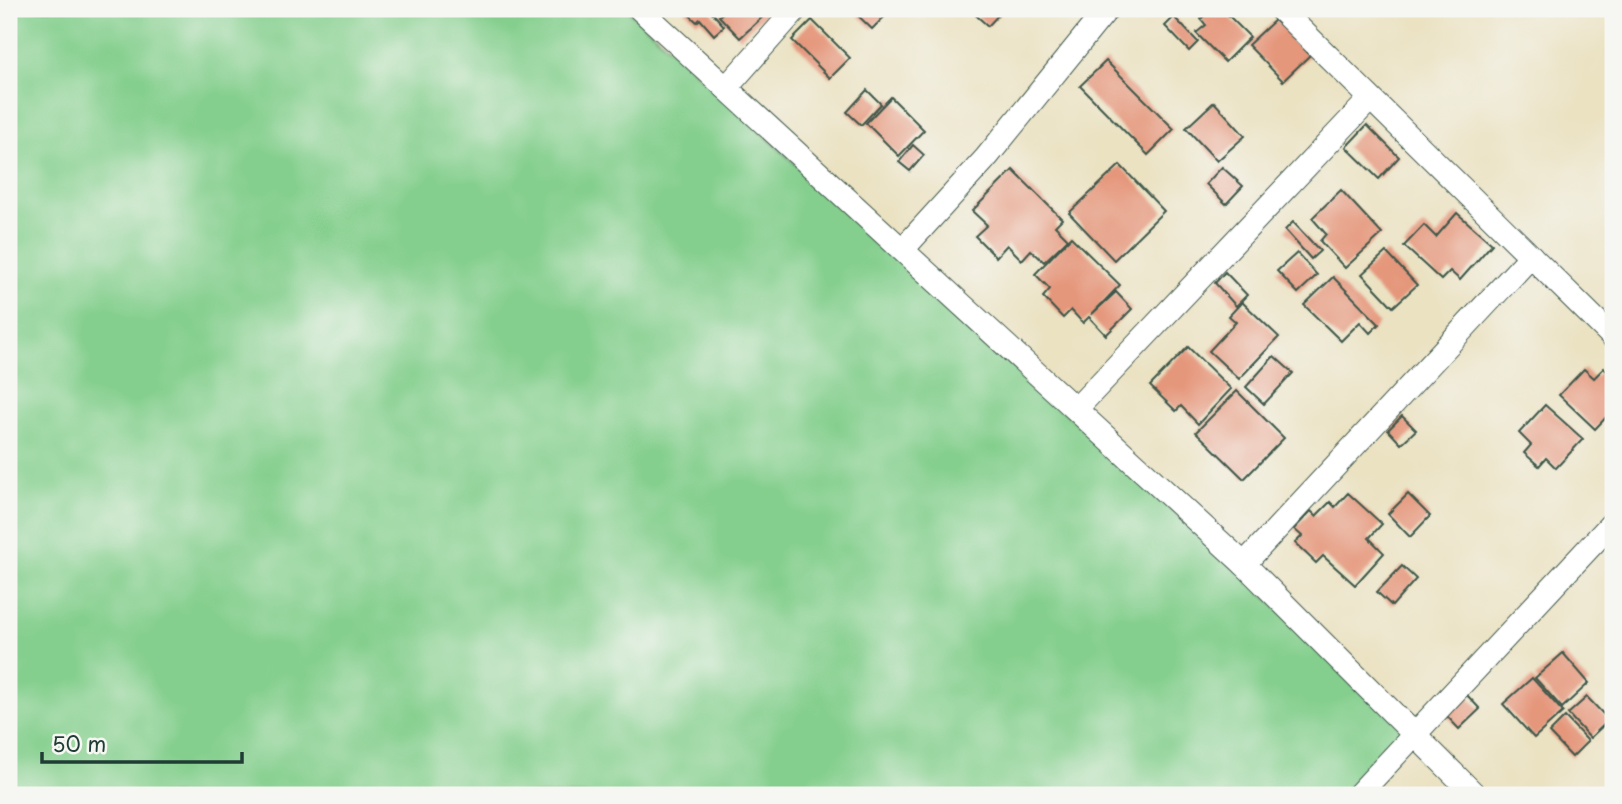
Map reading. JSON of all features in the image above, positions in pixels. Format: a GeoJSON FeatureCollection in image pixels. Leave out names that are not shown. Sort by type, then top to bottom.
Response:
{"type":"FeatureCollection","features":[{"type":"Feature","properties":{"kind":"street"},"geometry":{"type":"LineString","coordinates":[[640,9],[1244,564],[1475,795]]}},
{"type":"Feature","properties":{"kind":"street"},"geometry":{"type":"LineString","coordinates":[[726,88],[796,9]]}},
{"type":"Feature","properties":{"kind":"street"},"geometry":{"type":"LineString","coordinates":[[903,249],[985,158],[1107,9]]}},
{"type":"Feature","properties":{"kind":"street"},"geometry":{"type":"LineString","coordinates":[[1280,9],[1613,337]]}},
{"type":"Feature","properties":{"kind":"street"},"geometry":{"type":"LineString","coordinates":[[1076,409],[1370,99]]}},
{"type":"Feature","properties":{"kind":"street"},"geometry":{"type":"LineString","coordinates":[[1244,564],[1531,256]]}},
{"type":"Feature","properties":{"kind":"street"},"geometry":{"type":"LineString","coordinates":[[1358,795],[1613,522]]}},
{"type":"Feature","properties":{"kind":"green space"},"geometry":{"type":"Polygon","coordinates":[[[9,9],[627,9],[1414,733],[1355,795],[9,795],[9,9]]]}},
{"type":"Feature","properties":{"kind":"building"},"geometry":{"type":"Polygon","coordinates":[[[683,9],[709,9],[724,26],[714,35],[700,19],[697,22],[683,9]]]}},
{"type":"Feature","properties":{"kind":"building"},"geometry":{"type":"Polygon","coordinates":[[[727,9],[771,9],[740,38],[719,16],[727,9]]]}},
{"type":"Feature","properties":{"kind":"building"},"geometry":{"type":"Polygon","coordinates":[[[851,9],[892,9],[872,29],[851,9]]]}},
{"type":"Feature","properties":{"kind":"building"},"geometry":{"type":"Polygon","coordinates":[[[969,9],[1004,9],[988,26],[969,9]]]}},
{"type":"Feature","properties":{"kind":"building"},"geometry":{"type":"Polygon","coordinates":[[[1211,9],[1222,9],[1250,37],[1225,62],[1196,33],[1206,25],[1201,19],[1211,9]]]}},
{"type":"Feature","properties":{"kind":"building"},"geometry":{"type":"Polygon","coordinates":[[[1174,17],[1198,42],[1189,51],[1165,26],[1174,17]]]}},
{"type":"Feature","properties":{"kind":"building"},"geometry":{"type":"Polygon","coordinates":[[[1276,19],[1310,55],[1283,81],[1248,45],[1276,19]]]}},
{"type":"Feature","properties":{"kind":"building"},"geometry":{"type":"Polygon","coordinates":[[[812,20],[850,58],[830,78],[792,40],[812,20]]]}},
{"type":"Feature","properties":{"kind":"building"},"geometry":{"type":"Polygon","coordinates":[[[1106,61],[1174,129],[1148,155],[1080,86],[1106,61]]]}},
{"type":"Feature","properties":{"kind":"building"},"geometry":{"type":"Polygon","coordinates":[[[867,90],[881,104],[861,125],[847,112],[867,90]]]}},
{"type":"Feature","properties":{"kind":"building"},"geometry":{"type":"Polygon","coordinates":[[[891,97],[924,130],[899,156],[866,123],[891,97]]]}},
{"type":"Feature","properties":{"kind":"building"},"geometry":{"type":"Polygon","coordinates":[[[1214,102],[1245,136],[1217,161],[1186,128],[1214,102]]]}},
{"type":"Feature","properties":{"kind":"building"},"geometry":{"type":"Polygon","coordinates":[[[1367,125],[1399,157],[1379,179],[1346,147],[1367,125]]]}},
{"type":"Feature","properties":{"kind":"building"},"geometry":{"type":"Polygon","coordinates":[[[913,145],[924,155],[910,171],[899,162],[913,145]]]}},
{"type":"Feature","properties":{"kind":"building"},"geometry":{"type":"Polygon","coordinates":[[[1120,165],[1164,211],[1114,260],[1069,213],[1120,165]]]}},
{"type":"Feature","properties":{"kind":"building"},"geometry":{"type":"Polygon","coordinates":[[[1222,167],[1243,186],[1226,204],[1206,184],[1222,167]]]}},
{"type":"Feature","properties":{"kind":"building"},"geometry":{"type":"Polygon","coordinates":[[[1013,170],[1062,219],[1055,226],[1068,239],[1044,262],[1031,250],[1022,260],[1007,245],[996,257],[975,236],[987,225],[972,211],[1013,170]]]}},
{"type":"Feature","properties":{"kind":"building"},"geometry":{"type":"Polygon","coordinates":[[[1341,190],[1382,234],[1345,268],[1320,241],[1326,234],[1312,218],[1341,190]]]}},
{"type":"Feature","properties":{"kind":"building"},"geometry":{"type":"Polygon","coordinates":[[[1457,213],[1492,244],[1460,280],[1450,271],[1441,280],[1404,246],[1424,225],[1436,237],[1457,213]]]}},
{"type":"Feature","properties":{"kind":"building"},"geometry":{"type":"Polygon","coordinates":[[[1293,222],[1320,251],[1311,259],[1285,230],[1293,222]]]}},
{"type":"Feature","properties":{"kind":"building"},"geometry":{"type":"Polygon","coordinates":[[[1071,237],[1120,285],[1091,315],[1116,292],[1132,309],[1106,335],[1089,317],[1083,323],[1071,310],[1063,318],[1043,297],[1050,289],[1035,274],[1071,237]]]}},
{"type":"Feature","properties":{"kind":"building"},"geometry":{"type":"Polygon","coordinates":[[[1386,252],[1417,285],[1393,307],[1362,274],[1386,252]]]}},
{"type":"Feature","properties":{"kind":"building"},"geometry":{"type":"Polygon","coordinates":[[[1297,253],[1317,275],[1298,293],[1277,271],[1297,253]]]}},
{"type":"Feature","properties":{"kind":"building"},"geometry":{"type":"Polygon","coordinates":[[[1225,272],[1247,295],[1236,306],[1215,283],[1225,272]]]}},
{"type":"Feature","properties":{"kind":"building"},"geometry":{"type":"Polygon","coordinates":[[[1333,277],[1379,324],[1370,333],[1360,322],[1341,341],[1304,305],[1333,277]]]}},
{"type":"Feature","properties":{"kind":"building"},"geometry":{"type":"Polygon","coordinates":[[[1242,302],[1279,337],[1239,379],[1209,351],[1236,322],[1229,316],[1242,302]]]}},
{"type":"Feature","properties":{"kind":"building"},"geometry":{"type":"Polygon","coordinates":[[[1188,347],[1231,389],[1198,424],[1181,406],[1176,411],[1150,386],[1188,347]]]}},
{"type":"Feature","properties":{"kind":"building"},"geometry":{"type":"Polygon","coordinates":[[[1274,356],[1293,373],[1264,404],[1246,387],[1274,356]]]}},
{"type":"Feature","properties":{"kind":"building"},"geometry":{"type":"Polygon","coordinates":[[[1604,368],[1613,377],[1613,410],[1595,429],[1559,395],[1584,369],[1594,378],[1604,368]]]}},
{"type":"Feature","properties":{"kind":"building"},"geometry":{"type":"Polygon","coordinates":[[[1237,391],[1284,438],[1244,479],[1196,432],[1237,391]]]}},
{"type":"Feature","properties":{"kind":"building"},"geometry":{"type":"Polygon","coordinates":[[[1545,405],[1583,439],[1556,468],[1546,458],[1539,466],[1524,453],[1531,445],[1519,433],[1545,405]]]}},
{"type":"Feature","properties":{"kind":"building"},"geometry":{"type":"Polygon","coordinates":[[[1402,416],[1416,430],[1401,444],[1388,430],[1402,416]]]}},
{"type":"Feature","properties":{"kind":"building"},"geometry":{"type":"Polygon","coordinates":[[[1348,493],[1382,524],[1369,538],[1384,553],[1355,585],[1323,556],[1316,563],[1295,543],[1302,536],[1294,529],[1311,511],[1316,516],[1330,502],[1335,507],[1348,493]]]}},
{"type":"Feature","properties":{"kind":"building"},"geometry":{"type":"Polygon","coordinates":[[[1408,494],[1430,516],[1410,537],[1388,514],[1408,494]]]}},
{"type":"Feature","properties":{"kind":"building"},"geometry":{"type":"Polygon","coordinates":[[[1402,566],[1416,579],[1392,606],[1377,592],[1402,566]]]}},
{"type":"Feature","properties":{"kind":"building"},"geometry":{"type":"Polygon","coordinates":[[[1563,653],[1589,683],[1562,708],[1535,678],[1563,653]]]}},
{"type":"Feature","properties":{"kind":"building"},"geometry":{"type":"Polygon","coordinates":[[[1532,678],[1563,712],[1534,738],[1503,704],[1532,678]]]}},
{"type":"Feature","properties":{"kind":"building"},"geometry":{"type":"Polygon","coordinates":[[[1466,694],[1480,709],[1459,729],[1445,714],[1466,694]]]}},
{"type":"Feature","properties":{"kind":"building"},"geometry":{"type":"Polygon","coordinates":[[[1587,697],[1609,720],[1590,738],[1568,714],[1587,697]]]}},
{"type":"Feature","properties":{"kind":"building"},"geometry":{"type":"Polygon","coordinates":[[[1565,717],[1588,741],[1572,757],[1549,733],[1565,717]]]}}]}
